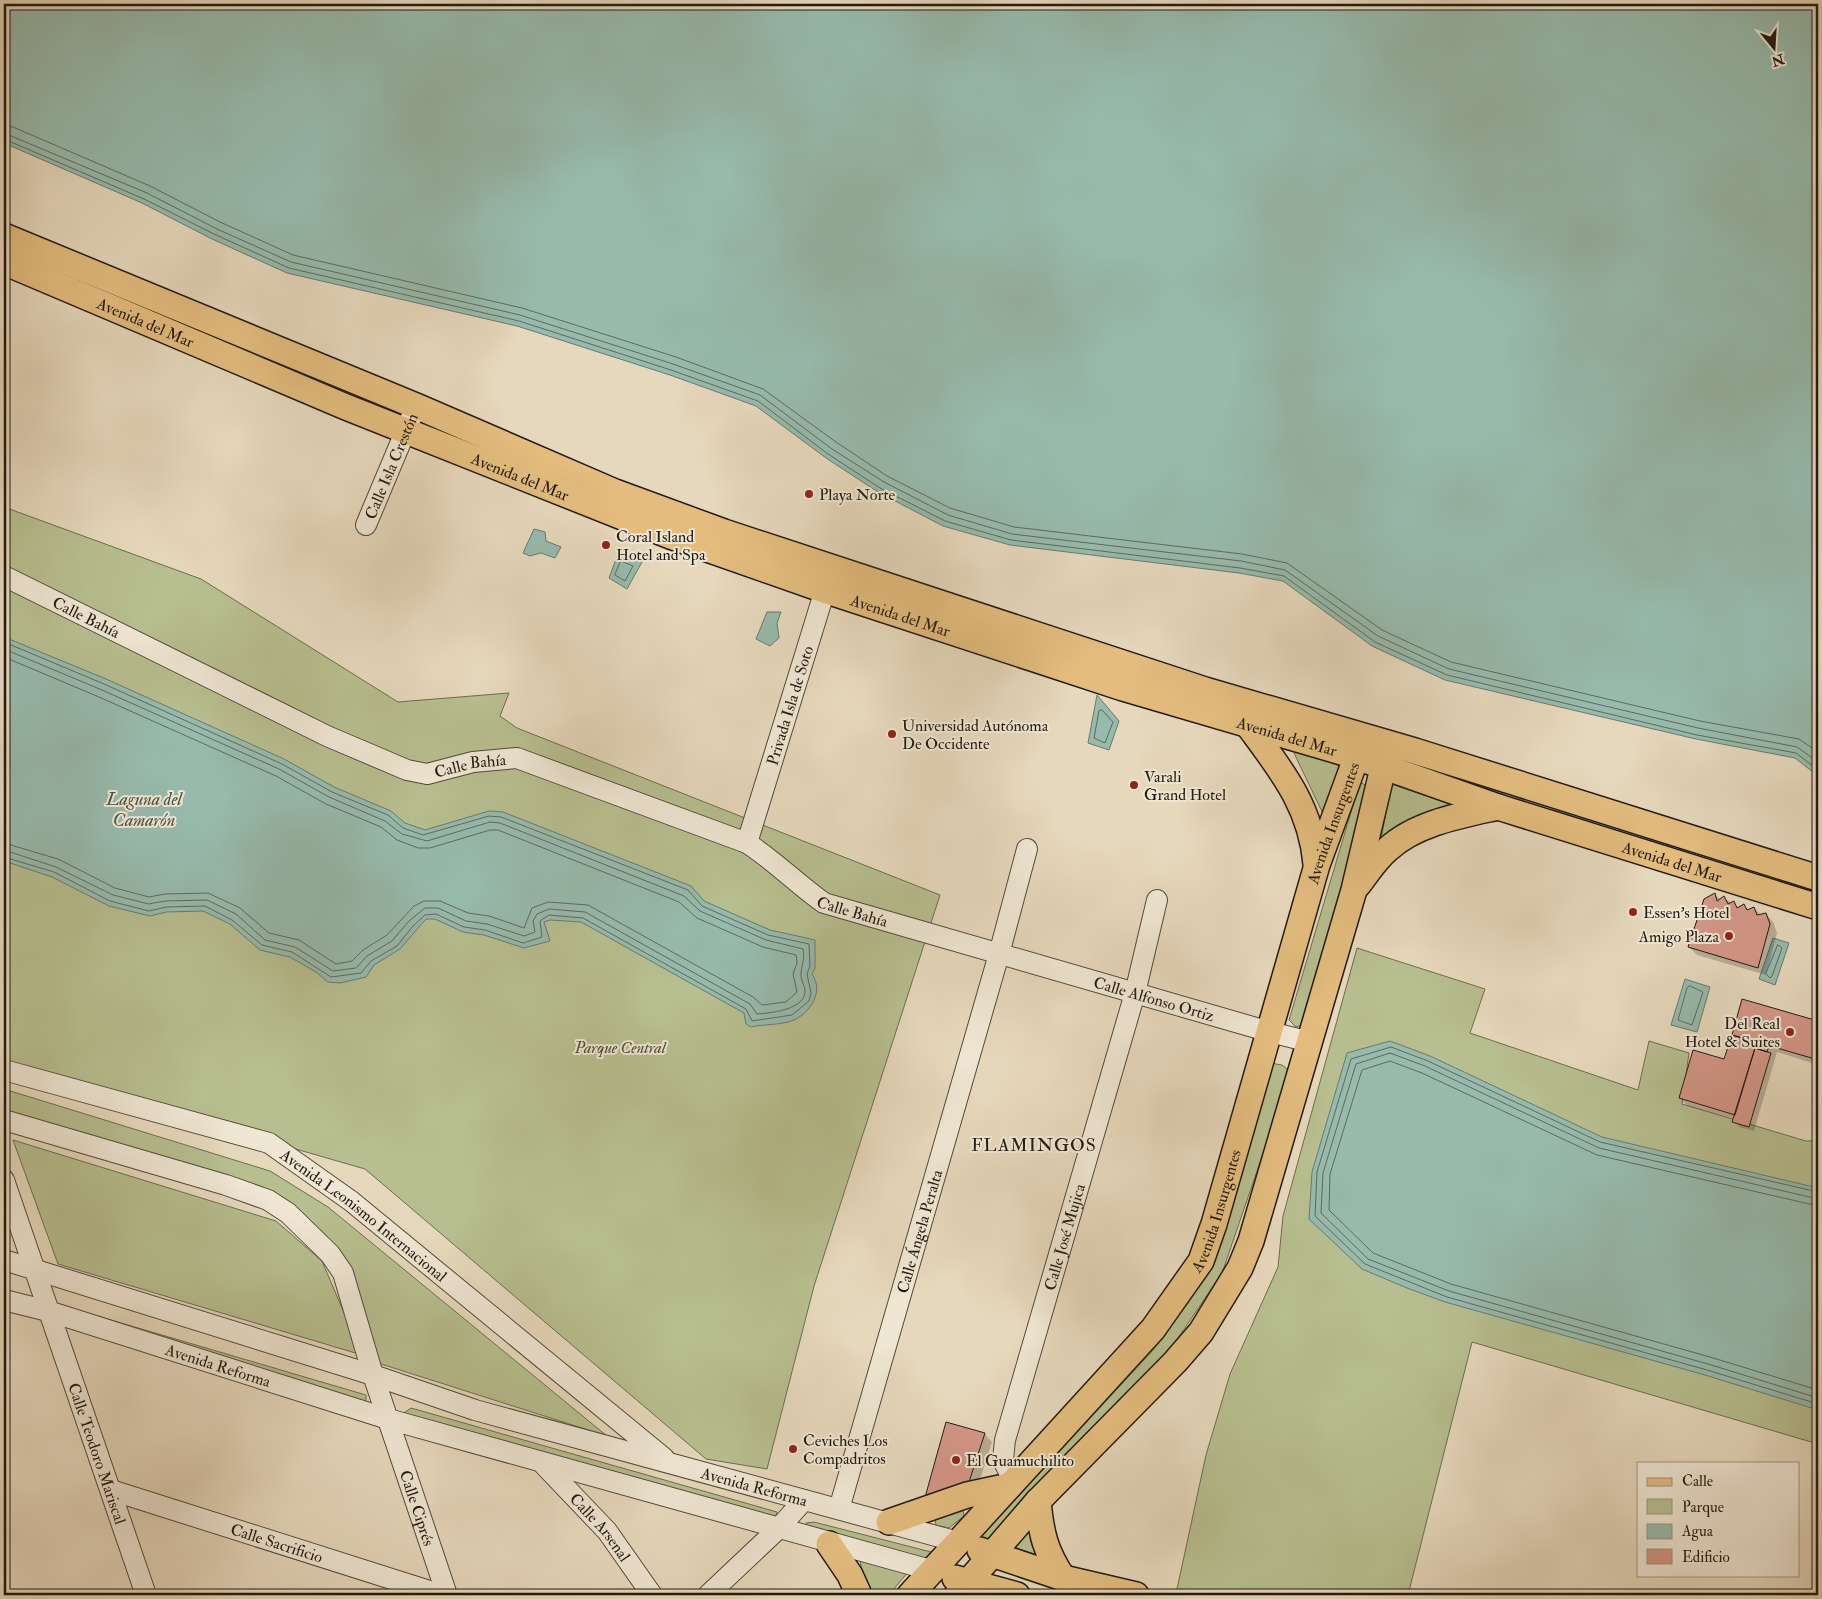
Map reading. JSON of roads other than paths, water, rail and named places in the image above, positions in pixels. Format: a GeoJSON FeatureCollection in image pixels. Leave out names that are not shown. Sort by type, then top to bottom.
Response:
{"type":"FeatureCollection","features":[{"type":"Feature","properties":{"kind":"main road","name":"Avenida del Mar"},"geometry":{"type":"LineString","coordinates":[[4,236],[416,406],[615,492],[828,579],[1166,701],[1248,725],[1360,747]]}},
{"type":"Feature","properties":{"kind":"main road","name":"Avenida del Mar"},"geometry":{"type":"LineString","coordinates":[[4,262],[406,430],[670,536],[828,579],[1205,690],[1386,756],[1818,878]]}},
{"type":"Feature","properties":{"kind":"main road"},"geometry":{"type":"LineString","coordinates":[[1248,725],[1280,769],[1297,798],[1314,838],[1316,865]]}},
{"type":"Feature","properties":{"kind":"main road","name":"Avenida Insurgentes"},"geometry":{"type":"LineString","coordinates":[[910,1595],[1154,1329],[1201,1261],[1214,1224],[1270,1032],[1316,865],[1360,747]]}},
{"type":"Feature","properties":{"kind":"main road","name":"Avenida del Mar"},"geometry":{"type":"LineString","coordinates":[[1386,756],[1498,807],[1818,907]]}},
{"type":"Feature","properties":{"kind":"main road","name":"Avenida Insurgentes"},"geometry":{"type":"LineString","coordinates":[[963,1589],[994,1555],[1038,1501],[1175,1362],[1201,1332],[1240,1268],[1251,1241],[1354,890],[1386,756]]}},
{"type":"Feature","properties":{"kind":"main road"},"geometry":{"type":"LineString","coordinates":[[1354,890],[1389,848],[1407,836],[1461,816],[1498,807]]}},
{"type":"Feature","properties":{"kind":"main road"},"geometry":{"type":"LineString","coordinates":[[889,1522],[967,1495],[1011,1483]]}},
{"type":"Feature","properties":{"kind":"main road"},"geometry":{"type":"LineString","coordinates":[[1038,1501],[1044,1545],[1049,1557],[1063,1578]]}},
{"type":"Feature","properties":{"kind":"main road","name":"Avenida Reforma"},"geometry":{"type":"LineString","coordinates":[[958,1542],[1063,1578],[1136,1595]]}},
{"type":"Feature","properties":{"kind":"main road"},"geometry":{"type":"LineString","coordinates":[[829,1544],[850,1574],[859,1595]]}},
{"type":"Feature","properties":{"kind":"main road","name":"Avenida Reforma"},"geometry":{"type":"LineString","coordinates":[[934,1571],[963,1589],[1017,1595]]}},
{"type":"Feature","properties":{"kind":"street","name":"Calle Isla Crestón"},"geometry":{"type":"LineString","coordinates":[[366,525],[416,406]]}},
{"type":"Feature","properties":{"kind":"street","name":"Calle Bahía"},"geometry":{"type":"LineString","coordinates":[[4,576],[326,736],[407,770],[427,774],[474,762],[517,758],[747,843],[769,857],[801,887],[824,903],[999,954]]}},
{"type":"Feature","properties":{"kind":"street","name":"Privada Isla de Soto"},"geometry":{"type":"LineString","coordinates":[[747,843],[828,579]]}},
{"type":"Feature","properties":{"kind":"street","name":"Calle Ángela Peralta"},"geometry":{"type":"LineString","coordinates":[[840,1509],[999,954],[1027,848]]}},
{"type":"Feature","properties":{"kind":"street","name":"Calle José Mujica"},"geometry":{"type":"LineString","coordinates":[[1011,1483],[1004,1460],[1005,1440],[1135,993],[1157,900]]}},
{"type":"Feature","properties":{"kind":"street","name":"Calle Alfonso Ortiz"},"geometry":{"type":"LineString","coordinates":[[999,954],[1310,1042]]}},
{"type":"Feature","properties":{"kind":"street","name":"Avenida Leonismo Internacional"},"geometry":{"type":"LineString","coordinates":[[4,1070],[269,1143],[351,1201],[670,1463]]}},
{"type":"Feature","properties":{"kind":"street"},"geometry":{"type":"LineString","coordinates":[[4,1120],[226,1185],[279,1206],[338,1263],[343,1273],[388,1419]]}},
{"type":"Feature","properties":{"kind":"street"},"geometry":{"type":"LineString","coordinates":[[4,1180],[48,1311]]}},
{"type":"Feature","properties":{"kind":"street","name":"Avenida Reforma"},"geometry":{"type":"LineString","coordinates":[[4,1260],[373,1375],[475,1410],[958,1542]]}},
{"type":"Feature","properties":{"kind":"street","name":"Avenida Reforma"},"geometry":{"type":"LineString","coordinates":[[4,1300],[48,1311],[388,1419],[542,1464],[829,1544],[934,1571]]}},
{"type":"Feature","properties":{"kind":"street","name":"Calle Teodoro Mariscal"},"geometry":{"type":"LineString","coordinates":[[48,1311],[146,1595]]}},
{"type":"Feature","properties":{"kind":"street","name":"Calle Ciprés"},"geometry":{"type":"LineString","coordinates":[[388,1419],[447,1595]]}},
{"type":"Feature","properties":{"kind":"street","name":"Calle Arsenal"},"geometry":{"type":"LineString","coordinates":[[542,1464],[607,1531],[652,1595]]}},
{"type":"Feature","properties":{"kind":"street","name":"Calle Sacrificio"},"geometry":{"type":"LineString","coordinates":[[111,1490],[442,1595]]}},
{"type":"Feature","properties":{"kind":"street"},"geometry":{"type":"LineString","coordinates":[[708,1595],[778,1529],[804,1500]]}},
{"type":"Feature","properties":{"kind":"water"},"geometry":{"type":"Polygon","coordinates":[[[4,4],[1818,4],[1818,776],[1795,758],[1696,739],[1445,680],[1372,646],[1283,581],[1239,573],[1010,545],[943,526],[878,492],[826,458],[756,406],[670,375],[517,326],[287,273],[212,239],[142,203],[4,143],[4,4]]]}},
{"type":"Feature","properties":{"kind":"water"},"geometry":{"type":"Polygon","coordinates":[[[534,529],[545,532],[546,541],[561,547],[555,558],[541,553],[530,556],[523,553],[534,529]]]}},
{"type":"Feature","properties":{"kind":"water"},"geometry":{"type":"Polygon","coordinates":[[[618,554],[642,562],[627,589],[609,578],[618,554]]]}},
{"type":"Feature","properties":{"kind":"water"},"geometry":{"type":"Polygon","coordinates":[[[767,612],[781,612],[777,623],[779,638],[770,646],[756,639],[767,612]]]}},
{"type":"Feature","properties":{"kind":"water","name":"Laguna del Camarón"},"geometry":{"type":"Polygon","coordinates":[[[4,637],[106,679],[284,759],[334,787],[391,811],[405,823],[425,830],[489,811],[503,812],[691,886],[704,901],[770,930],[815,940],[815,968],[812,974],[817,987],[814,1000],[806,1012],[794,1020],[785,1023],[751,1027],[746,1024],[744,1013],[581,922],[550,920],[544,922],[550,941],[524,948],[484,935],[463,932],[435,919],[426,919],[400,949],[374,965],[366,977],[340,983],[328,982],[316,972],[290,957],[260,950],[230,924],[203,911],[166,912],[150,916],[109,906],[52,877],[4,861],[4,637]]]}},
{"type":"Feature","properties":{"kind":"water"},"geometry":{"type":"Polygon","coordinates":[[[1097,695],[1119,721],[1109,750],[1088,743],[1097,695]]]}},
{"type":"Feature","properties":{"kind":"water"},"geometry":{"type":"Polygon","coordinates":[[[1773,938],[1789,943],[1775,985],[1759,979],[1773,938]]]}},
{"type":"Feature","properties":{"kind":"water"},"geometry":{"type":"Polygon","coordinates":[[[1685,979],[1710,987],[1697,1032],[1671,1025],[1685,979]]]}},
{"type":"Feature","properties":{"kind":"water"},"geometry":{"type":"Polygon","coordinates":[[[1390,1041],[1430,1056],[1602,1137],[1818,1188],[1818,1410],[1705,1375],[1445,1302],[1362,1269],[1309,1219],[1312,1172],[1347,1053],[1390,1041]]]}},
{"type":"Feature","properties":{"kind":"place","name":"Playa Norte"},"geometry":{"type":"Point","coordinates":[809,494]}},
{"type":"Feature","properties":{"kind":"place","name":"Coral Island Hotel and Spa"},"geometry":{"type":"Point","coordinates":[606,545]}},
{"type":"Feature","properties":{"kind":"place","name":"Universidad Autónoma De Occidente"},"geometry":{"type":"Point","coordinates":[892,734]}},
{"type":"Feature","properties":{"kind":"place","name":"Varali Grand Hotel"},"geometry":{"type":"Point","coordinates":[1134,785]}},
{"type":"Feature","properties":{"kind":"place","name":"Essen's Hotel"},"geometry":{"type":"Point","coordinates":[1633,912]}},
{"type":"Feature","properties":{"kind":"place","name":"Amigo Plaza"},"geometry":{"type":"Point","coordinates":[1729,936]}},
{"type":"Feature","properties":{"kind":"place","name":"Del Real Hotel & Suites"},"geometry":{"type":"Point","coordinates":[1790,1032]}},
{"type":"Feature","properties":{"kind":"place","name":"Ceviches Los Compadritos"},"geometry":{"type":"Point","coordinates":[793,1449]}},
{"type":"Feature","properties":{"kind":"place","name":"El Guamuchilito"},"geometry":{"type":"Point","coordinates":[956,1460]}},
{"type":"Feature","properties":{"kind":"district","name":"FLAMINGOS"},"geometry":{"type":"Point","coordinates":[1034,1145]}},
{"type":"Feature","properties":{"kind":"park label","name":"Parque Central"},"geometry":{"type":"Point","coordinates":[620,1047]}}]}
